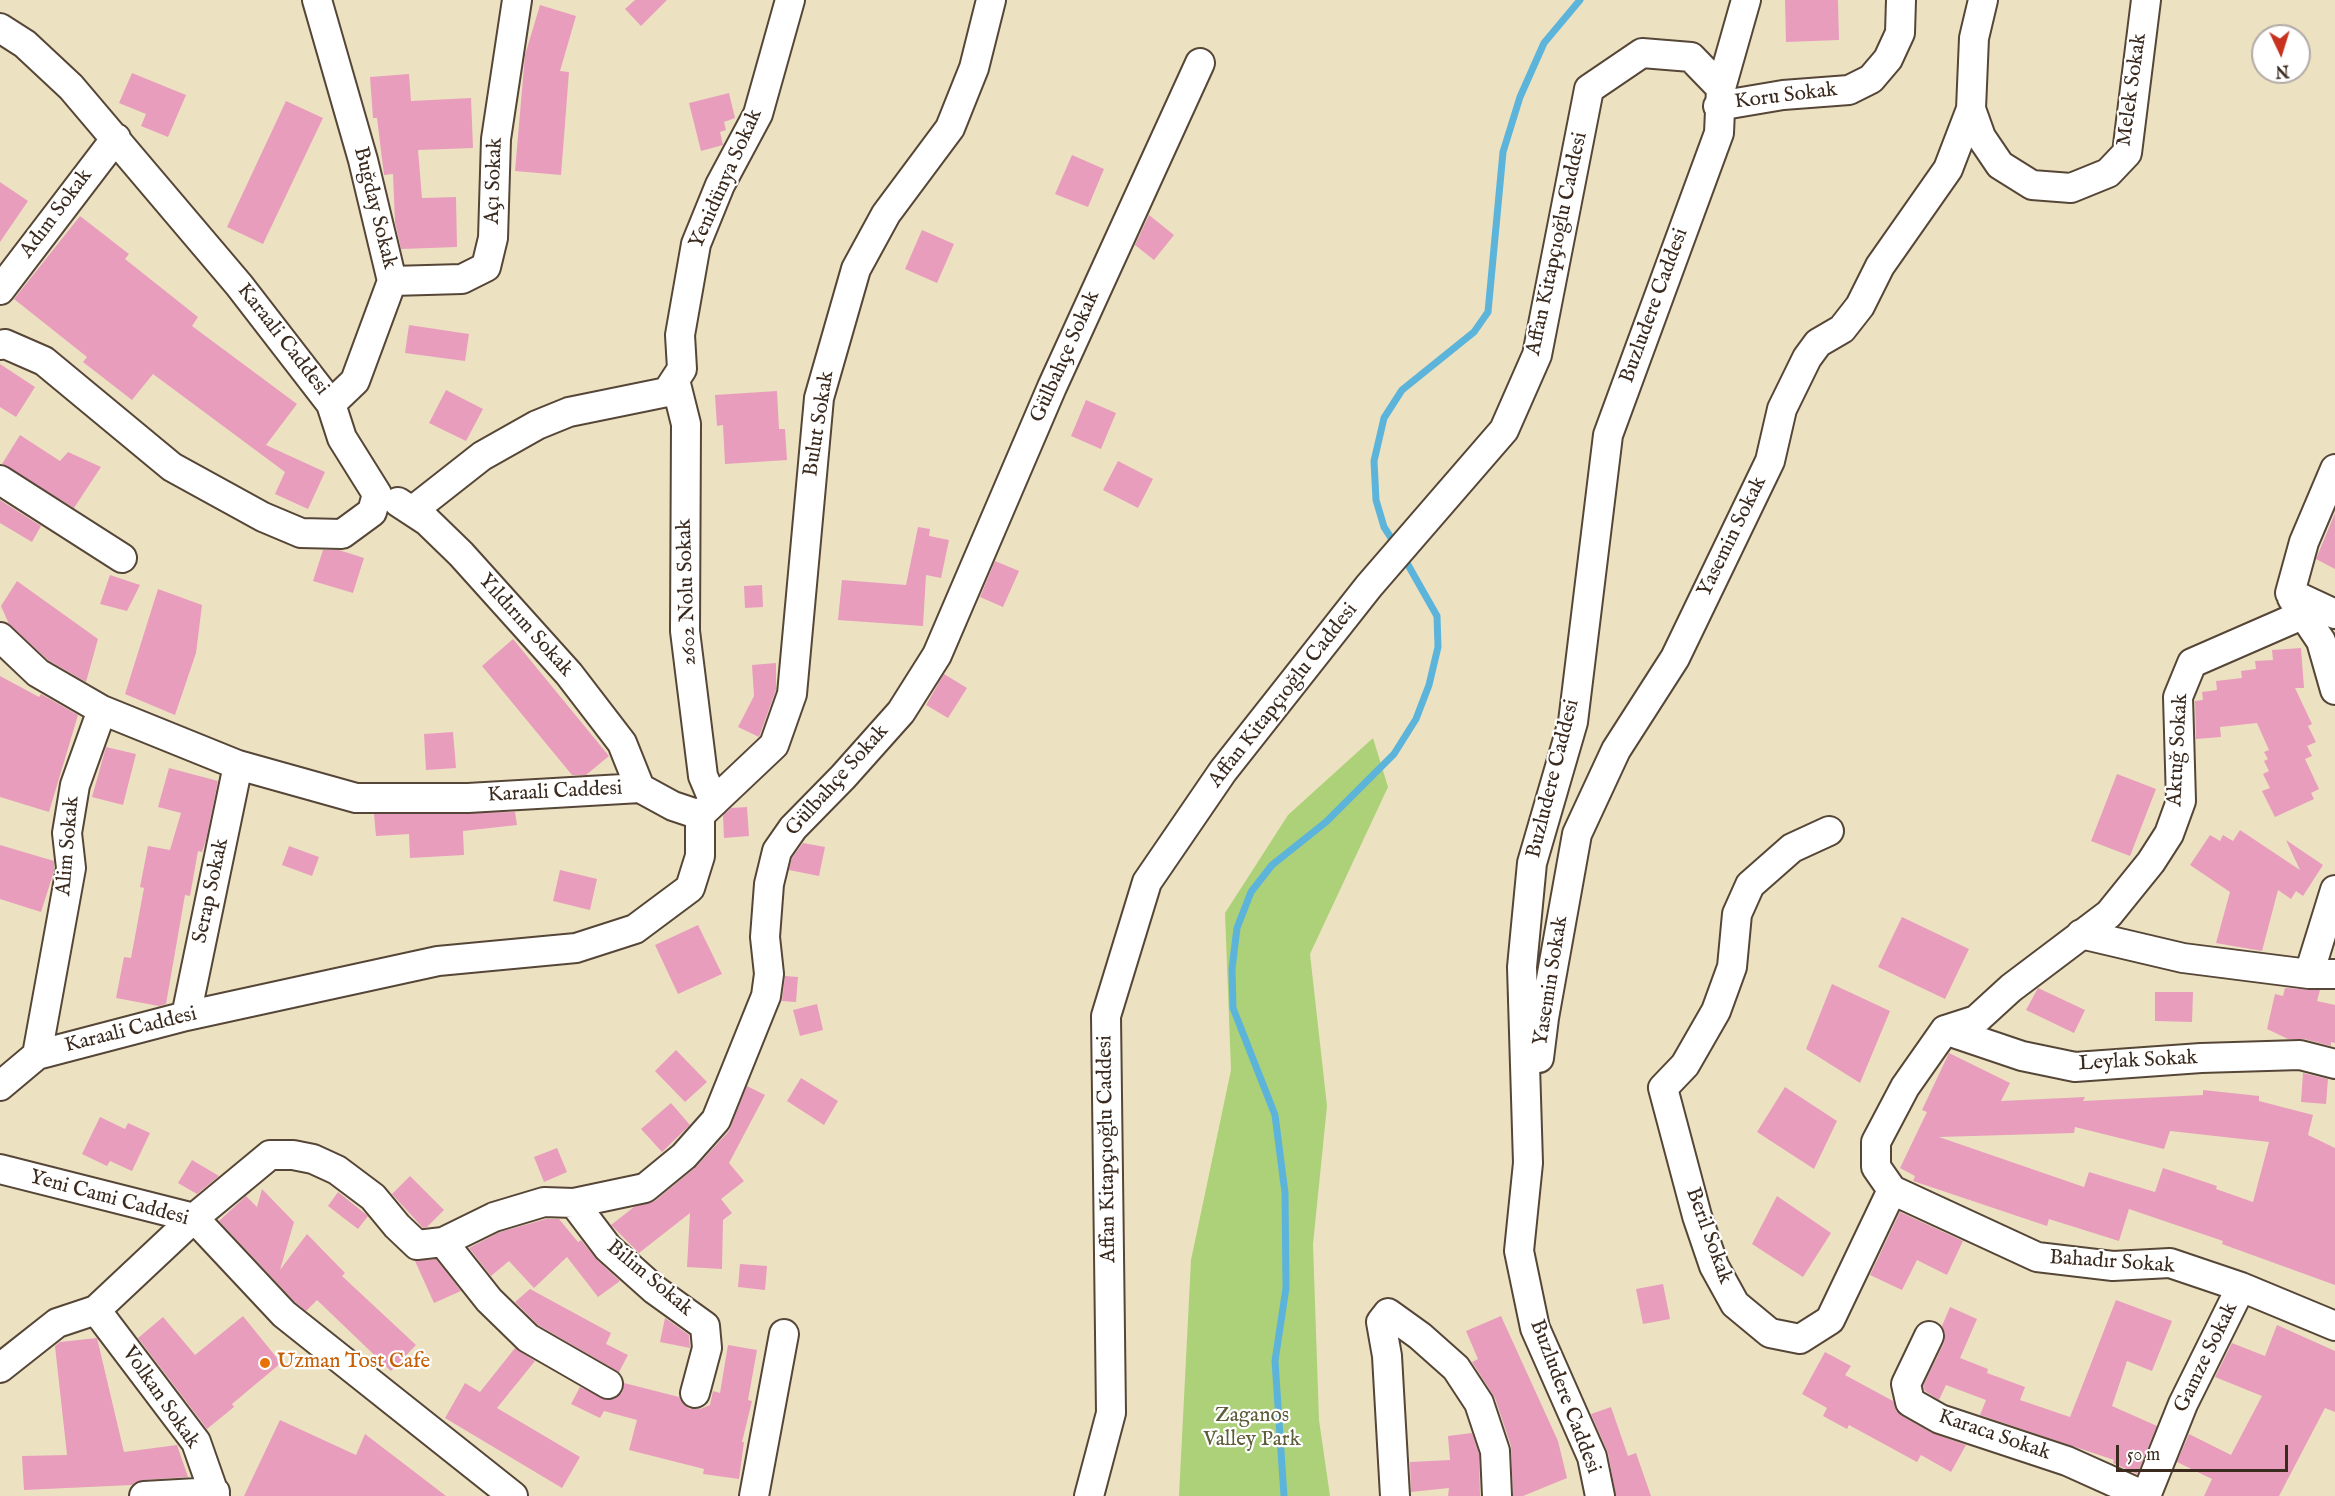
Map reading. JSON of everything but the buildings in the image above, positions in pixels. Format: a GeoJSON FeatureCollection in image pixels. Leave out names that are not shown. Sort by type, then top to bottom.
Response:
{"type":"FeatureCollection","features":[{"type":"Feature","properties":{"kind":"street","name":"Buğday Sokak"},"geometry":{"type":"LineString","coordinates":[[317,0],[363,160],[392,281],[355,381],[331,404]]}},
{"type":"Feature","properties":{"kind":"street","name":"Açı Sokak"},"geometry":{"type":"LineString","coordinates":[[392,281],[462,279],[486,267],[493,238],[495,139],[517,0]]}},
{"type":"Feature","properties":{"kind":"street","name":"Yenidünya Sokak"},"geometry":{"type":"LineString","coordinates":[[675,380],[682,369],[680,335],[696,244],[720,185],[758,114],[790,0]]}},
{"type":"Feature","properties":{"kind":"street","name":"Bulut Sokak"},"geometry":{"type":"LineString","coordinates":[[707,809],[774,745],[792,694],[819,398],[856,269],[886,214],[950,128],[974,69],[992,0]]}},
{"type":"Feature","properties":{"kind":"street","name":"Buzludere Caddesi"},"geometry":{"type":"LineString","coordinates":[[1600,1496],[1592,1457],[1534,1328],[1519,1251],[1528,1163],[1522,967],[1532,863],[1573,722],[1608,435],[1719,133],[1719,97],[1746,0]]}},
{"type":"Feature","properties":{"kind":"street","name":"Koru Sokak"},"geometry":{"type":"LineString","coordinates":[[1719,97],[1849,90],[1871,79],[1888,58],[1900,33],[1901,0]]}},
{"type":"Feature","properties":{"kind":"street","name":"Yasemin Sokak"},"geometry":{"type":"LineString","coordinates":[[1526,1099],[1538,1070],[1544,1018],[1577,834],[1616,750],[1676,658],[1770,460],[1782,409],[1807,358],[1818,344],[1842,329],[1860,306],[1880,266],[1948,169],[1971,110],[1974,38],[1983,0]]}},
{"type":"Feature","properties":{"kind":"street","name":"Melek Sokak"},"geometry":{"type":"LineString","coordinates":[[1971,110],[1981,137],[2000,165],[2032,185],[2071,188],[2108,173],[2127,153],[2146,0]]}},
{"type":"Feature","properties":{"kind":"street","name":"Karaali Caddesi"},"geometry":{"type":"LineString","coordinates":[[0,28],[25,44],[71,87],[239,285],[331,404],[342,438],[377,494]]}},
{"type":"Feature","properties":{"kind":"street","name":"Affan Kitapçıoğlu Caddesi"},"geometry":{"type":"LineString","coordinates":[[1089,1496],[1111,1413],[1106,1016],[1147,882],[1223,771],[1370,586],[1504,430],[1537,355],[1589,89],[1642,53],[1690,57],[1719,97]]}},
{"type":"Feature","properties":{"kind":"street","name":"Gülbahçe Sokak"},"geometry":{"type":"LineString","coordinates":[[194,1218],[270,1155],[293,1155],[313,1159],[337,1170],[373,1197],[397,1226],[417,1245],[443,1242],[494,1217],[544,1202],[574,1203],[645,1188],[684,1156],[716,1120],[766,996],[769,974],[765,937],[769,884],[777,851],[793,828],[843,777],[901,712],[937,655],[1052,387],[1200,63]]}},
{"type":"Feature","properties":{"kind":"street","name":"Adım Sokak"},"geometry":{"type":"LineString","coordinates":[[0,290],[116,138]]}},
{"type":"Feature","properties":{"kind":"street"},"geometry":{"type":"LineString","coordinates":[[0,345],[5,344],[44,362],[172,467],[263,517],[301,533],[342,534],[372,512],[377,494]]}},
{"type":"Feature","properties":{"kind":"street"},"geometry":{"type":"LineString","coordinates":[[412,511],[482,456],[537,424],[569,412],[667,392],[675,380]]}},
{"type":"Feature","properties":{"kind":"street","name":"2602 Nolu Sokak"},"geometry":{"type":"LineString","coordinates":[[675,380],[686,424],[686,631],[707,809]]}},
{"type":"Feature","properties":{"kind":"street"},"geometry":{"type":"LineString","coordinates":[[2335,469],[2304,542],[2296,604],[2321,641],[2335,690]]}},
{"type":"Feature","properties":{"kind":"street"},"geometry":{"type":"LineString","coordinates":[[0,480],[122,558]]}},
{"type":"Feature","properties":{"kind":"street","name":"Yıldırım Sokak"},"geometry":{"type":"LineString","coordinates":[[377,494],[427,521],[461,554],[569,674],[622,743],[640,788]]}},
{"type":"Feature","properties":{"kind":"street"},"geometry":{"type":"LineString","coordinates":[[2296,604],[2335,614]]}},
{"type":"Feature","properties":{"kind":"street","name":"Aktuğ Sokak"},"geometry":{"type":"LineString","coordinates":[[1945,1030],[1976,1020],[2011,988],[2109,914],[2151,862],[2169,834],[2181,801],[2178,697],[2192,663],[2296,604]]}},
{"type":"Feature","properties":{"kind":"street","name":"Karaali Caddesi"},"geometry":{"type":"LineString","coordinates":[[0,637],[38,673],[102,710],[237,765],[356,798],[468,798],[640,788],[673,806],[707,809],[700,856],[690,888],[635,929],[576,948],[438,961],[186,1016],[37,1055],[0,1086]]}},
{"type":"Feature","properties":{"kind":"street","name":"Alim Sokak"},"geometry":{"type":"LineString","coordinates":[[37,1055],[71,868],[67,833],[75,785],[102,710]]}},
{"type":"Feature","properties":{"kind":"street","name":"Serap Sokak"},"geometry":{"type":"LineString","coordinates":[[186,1016],[237,765]]}},
{"type":"Feature","properties":{"kind":"street","name":"Beril Sokak"},"geometry":{"type":"LineString","coordinates":[[1829,831],[1792,848],[1750,885],[1737,914],[1732,967],[1716,1011],[1685,1065],[1663,1088],[1697,1216],[1714,1266],[1735,1304],[1770,1333],[1800,1339],[1830,1320],[1892,1190]]}},
{"type":"Feature","properties":{"kind":"street"},"geometry":{"type":"LineString","coordinates":[[2081,934],[2183,957],[2322,974],[2335,890]]}},
{"type":"Feature","properties":{"kind":"street"},"geometry":{"type":"LineString","coordinates":[[1892,1190],[1876,1167],[1876,1142],[1905,1087],[1945,1030]]}},
{"type":"Feature","properties":{"kind":"street","name":"Leylak Sokak"},"geometry":{"type":"LineString","coordinates":[[1945,1030],[2022,1056],[2075,1067],[2201,1058],[2300,1055],[2335,1064]]}},
{"type":"Feature","properties":{"kind":"street","name":"Yeni Cami Caddesi"},"geometry":{"type":"LineString","coordinates":[[2,1172],[194,1218],[284,1314],[513,1496]]}},
{"type":"Feature","properties":{"kind":"street","name":"Bahadır Sokak"},"geometry":{"type":"LineString","coordinates":[[1892,1190],[2037,1257],[2113,1266],[2169,1263],[2241,1287],[2335,1326]]}},
{"type":"Feature","properties":{"kind":"street","name":"Bilim Sokak"},"geometry":{"type":"LineString","coordinates":[[574,1203],[608,1248],[655,1290],[705,1326],[707,1348],[695,1393]]}},
{"type":"Feature","properties":{"kind":"street"},"geometry":{"type":"LineString","coordinates":[[0,1368],[57,1323],[96,1310],[194,1218]]}},
{"type":"Feature","properties":{"kind":"street"},"geometry":{"type":"LineString","coordinates":[[443,1242],[489,1300],[528,1338],[608,1384]]}},
{"type":"Feature","properties":{"kind":"street","name":"Gamze Sokak"},"geometry":{"type":"LineString","coordinates":[[2146,1496],[2183,1404],[2241,1287]]}},
{"type":"Feature","properties":{"kind":"street","name":"Volkan Sokak"},"geometry":{"type":"LineString","coordinates":[[96,1310],[196,1442],[215,1494],[144,1496]]}},
{"type":"Feature","properties":{"kind":"street"},"geometry":{"type":"LineString","coordinates":[[1395,1496],[1387,1356],[1381,1322],[1388,1313],[1420,1336],[1456,1368],[1479,1403],[1495,1451],[1497,1496]]}},
{"type":"Feature","properties":{"kind":"street"},"geometry":{"type":"LineString","coordinates":[[754,1496],[784,1334]]}},
{"type":"Feature","properties":{"kind":"street","name":"Karaca Sokak"},"geometry":{"type":"LineString","coordinates":[[1929,1336],[1906,1384],[1910,1402],[1940,1419],[2067,1461],[2146,1496]]}},
{"type":"Feature","properties":{"kind":"green space","name":"Zaganos Valley Park"},"geometry":{"type":"Polygon","coordinates":[[[1373,738],[1388,787],[1310,954],[1327,1106],[1313,1244],[1319,1420],[1330,1496],[1179,1496],[1191,1260],[1231,1070],[1225,913],[1288,815],[1373,738]]]}},
{"type":"Feature","properties":{"kind":"waterway"},"geometry":{"type":"LineString","coordinates":[[1395,544],[1384,527],[1376,500],[1374,461],[1384,418],[1402,390],[1474,332],[1488,312],[1503,152],[1520,97],[1544,43],[1580,0]]}},
{"type":"Feature","properties":{"kind":"waterway"},"geometry":{"type":"LineString","coordinates":[[1284,1496],[1275,1361],[1286,1288],[1285,1193],[1275,1115],[1233,1008],[1232,969],[1237,928],[1251,892],[1272,865],[1326,822],[1394,754],[1416,719],[1429,685],[1438,647],[1437,616],[1403,556]]}},
{"type":"Feature","properties":{"kind":"place","name":"Uzman Tost Cafe"},"geometry":{"type":"Point","coordinates":[265,1363]}}]}
